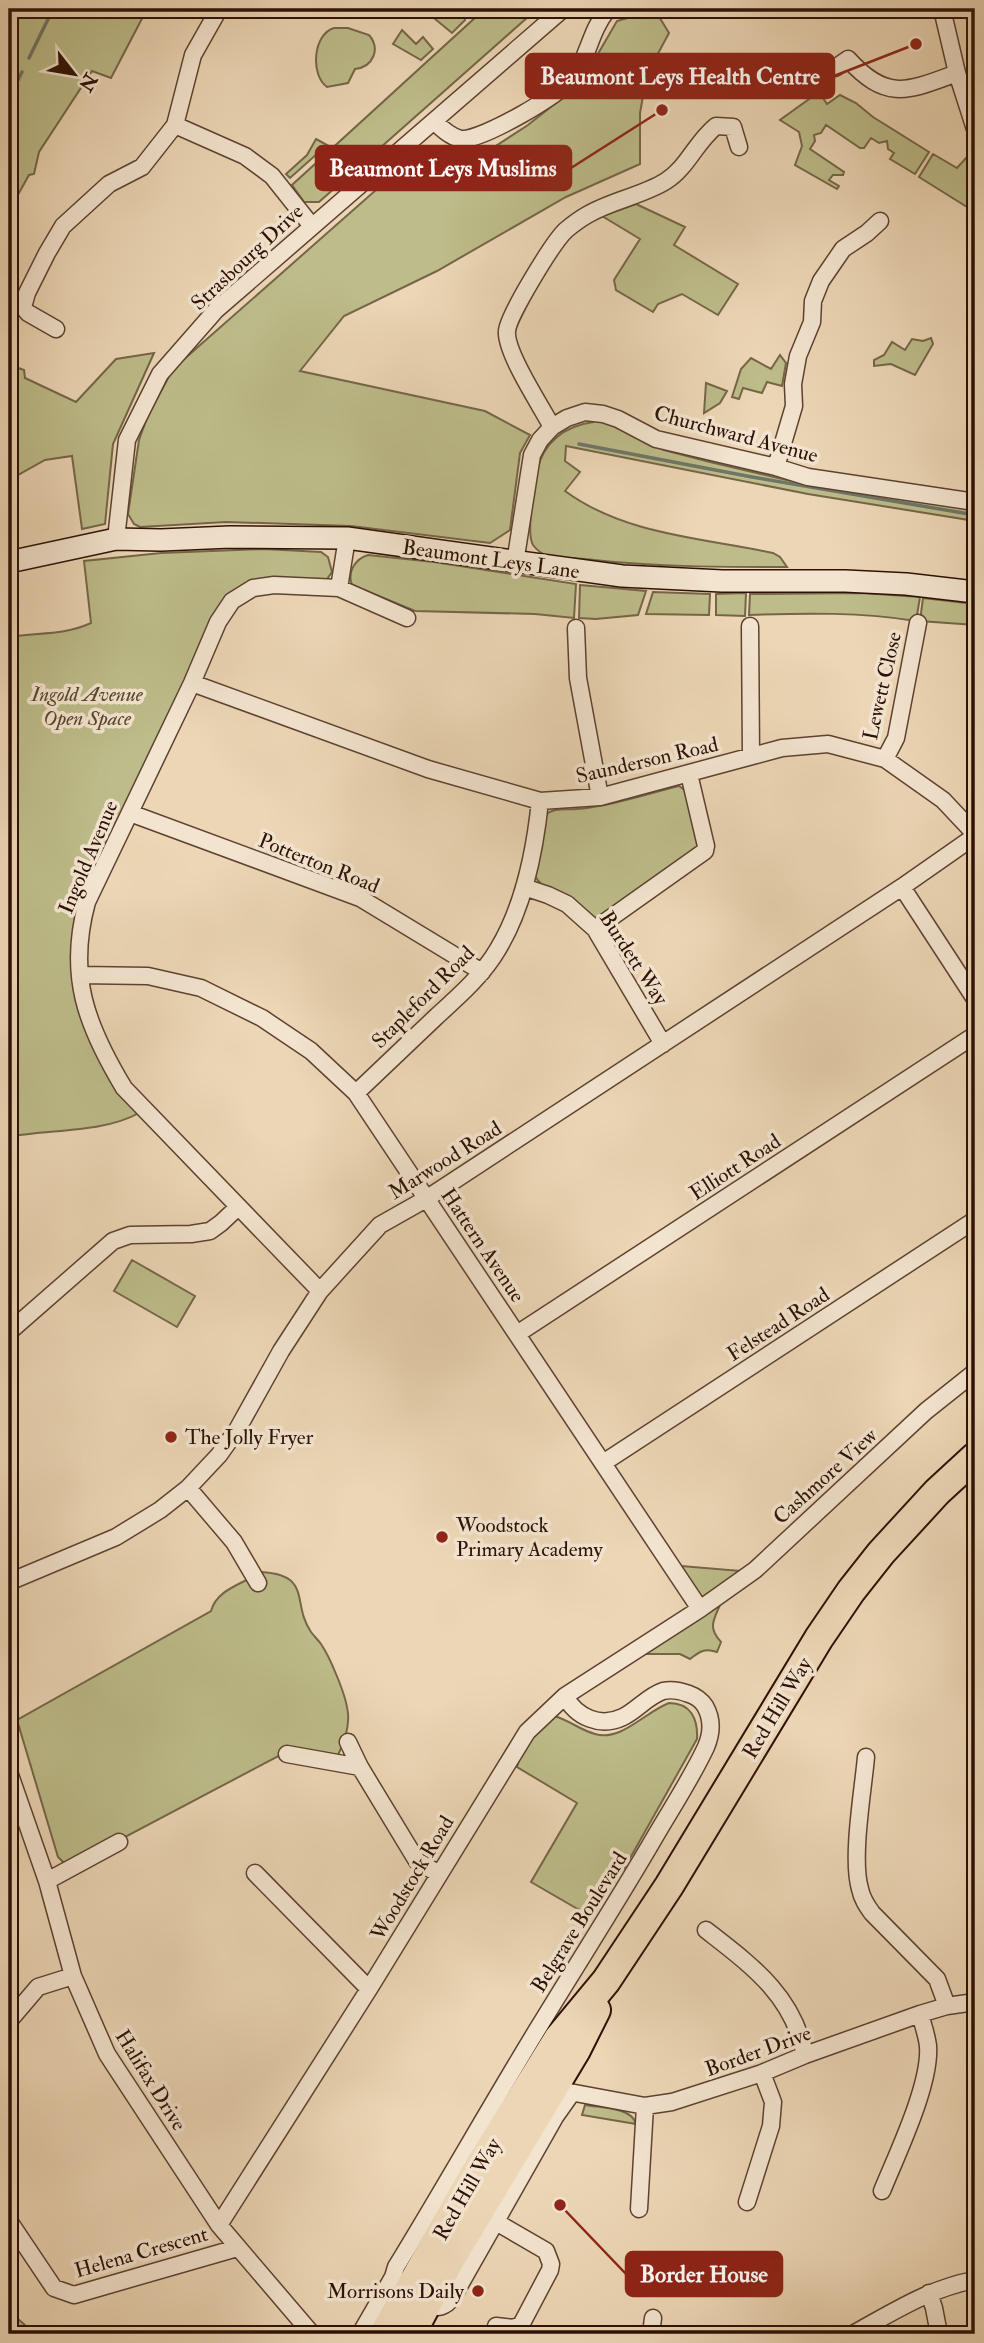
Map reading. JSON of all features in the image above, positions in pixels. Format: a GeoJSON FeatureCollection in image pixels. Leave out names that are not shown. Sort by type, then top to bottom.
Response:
{"type":"FeatureCollection","features":[{"type":"Feature","properties":{"kind":"highway","name":"Red Hill Way"},"geometry":{"type":"LineString","coordinates":[[373,2332],[408,2293],[475,2172],[551,2089],[558,2039],[606,1981],[669,1886],[819,1638],[851,1591],[881,1553],[937,1492],[975,1457]]}},
{"type":"Feature","properties":{"kind":"highway","name":"Red Hill Way"},"geometry":{"type":"LineString","coordinates":[[408,2293],[411,2334]]}},
{"type":"Feature","properties":{"kind":"street"},"geometry":{"type":"LineString","coordinates":[[56,329],[16,309],[63,226],[109,184],[142,167],[175,125],[193,55],[219,9]]}},
{"type":"Feature","properties":{"kind":"street","name":"Strasbourg Drive"},"geometry":{"type":"LineString","coordinates":[[116,539],[127,440],[160,374],[216,310],[563,9]]}},
{"type":"Feature","properties":{"kind":"street"},"geometry":{"type":"LineString","coordinates":[[433,121],[445,132],[460,139],[473,137],[487,132],[559,91],[574,77],[596,25],[608,9]]}},
{"type":"Feature","properties":{"kind":"street"},"geometry":{"type":"LineString","coordinates":[[942,9],[957,73],[975,129]]}},
{"type":"Feature","properties":{"kind":"street"},"geometry":{"type":"LineString","coordinates":[[835,68],[848,59],[859,72],[874,82],[904,90],[957,73]]}},
{"type":"Feature","properties":{"kind":"street"},"geometry":{"type":"LineString","coordinates":[[175,125],[244,156],[272,176],[312,225]]}},
{"type":"Feature","properties":{"kind":"street"},"geometry":{"type":"LineString","coordinates":[[552,427],[510,350],[507,332],[512,316],[554,246],[565,231],[587,215],[666,181],[680,170],[703,137],[716,126],[733,127],[739,148]]}},
{"type":"Feature","properties":{"kind":"street"},"geometry":{"type":"LineString","coordinates":[[776,467],[794,406],[796,364],[812,322],[813,301],[821,281],[843,249],[880,221]]}},
{"type":"Feature","properties":{"kind":"street","name":"Churchward Avenue"},"geometry":{"type":"LineString","coordinates":[[515,563],[531,455],[552,427],[585,412],[618,419],[656,439],[808,477],[975,502]]}},
{"type":"Feature","properties":{"kind":"street"},"geometry":{"type":"LineString","coordinates":[[339,588],[347,538]]}},
{"type":"Feature","properties":{"kind":"street","name":"Beaumont Leys Lane"},"geometry":{"type":"LineString","coordinates":[[9,562],[116,539],[347,538],[622,576],[722,581],[857,581],[975,592]]}},
{"type":"Feature","properties":{"kind":"street","name":"Ingold Avenue"},"geometry":{"type":"LineString","coordinates":[[320,1291],[124,1088],[108,1061],[83,997],[78,953],[79,931],[87,902],[192,683],[218,622],[232,601],[253,588],[274,585],[339,588],[407,618]]}},
{"type":"Feature","properties":{"kind":"street","name":"Lewett Close"},"geometry":{"type":"LineString","coordinates":[[885,759],[896,738],[918,623]]}},
{"type":"Feature","properties":{"kind":"street"},"geometry":{"type":"LineString","coordinates":[[750,626],[751,756]]}},
{"type":"Feature","properties":{"kind":"street"},"geometry":{"type":"LineString","coordinates":[[576,628],[578,678],[600,797]]}},
{"type":"Feature","properties":{"kind":"street","name":"Saunderson Road"},"geometry":{"type":"LineString","coordinates":[[192,683],[428,769],[540,801],[600,797],[782,748],[828,744],[885,759],[943,800],[975,835]]}},
{"type":"Feature","properties":{"kind":"street"},"geometry":{"type":"LineString","coordinates":[[595,929],[705,851],[689,774]]}},
{"type":"Feature","properties":{"kind":"street","name":"Stapleford Road"},"geometry":{"type":"LineString","coordinates":[[356,1093],[482,972],[499,948],[524,887],[536,842],[540,801]]}},
{"type":"Feature","properties":{"kind":"street","name":"Potterton Road"},"geometry":{"type":"LineString","coordinates":[[130,813],[360,898],[482,972]]}},
{"type":"Feature","properties":{"kind":"street","name":"Marwood Road"},"geometry":{"type":"LineString","coordinates":[[9,1582],[116,1537],[160,1510],[188,1488],[219,1455],[237,1430],[320,1291],[380,1225],[426,1199],[663,1044],[902,887],[975,835]]}},
{"type":"Feature","properties":{"kind":"street","name":"Burdett Way"},"geometry":{"type":"LineString","coordinates":[[524,887],[567,904],[595,929],[663,1044]]}},
{"type":"Feature","properties":{"kind":"street"},"geometry":{"type":"LineString","coordinates":[[902,887],[975,999]]}},
{"type":"Feature","properties":{"kind":"street","name":"Hattern Avenue"},"geometry":{"type":"LineString","coordinates":[[80,975],[148,976],[201,988],[262,1018],[311,1051],[356,1093],[700,1609]]}},
{"type":"Feature","properties":{"kind":"street","name":"Elliott Road"},"geometry":{"type":"LineString","coordinates":[[517,1334],[975,1035]]}},
{"type":"Feature","properties":{"kind":"street"},"geometry":{"type":"LineString","coordinates":[[9,1332],[113,1241],[130,1235],[210,1231],[238,1208]]}},
{"type":"Feature","properties":{"kind":"street","name":"Felstead Road"},"geometry":{"type":"LineString","coordinates":[[603,1464],[975,1220]]}},
{"type":"Feature","properties":{"kind":"street","name":"Cashmore View"},"geometry":{"type":"LineString","coordinates":[[700,1609],[755,1570],[926,1411],[975,1372]]}},
{"type":"Feature","properties":{"kind":"street"},"geometry":{"type":"LineString","coordinates":[[188,1488],[234,1542],[258,1583]]}},
{"type":"Feature","properties":{"kind":"street","name":"Woodstock Road"},"geometry":{"type":"LineString","coordinates":[[219,2225],[369,1989],[527,1732],[565,1696],[700,1609]]}},
{"type":"Feature","properties":{"kind":"street","name":"Belgrave Boulevard"},"geometry":{"type":"LineString","coordinates":[[408,2293],[397,2267],[662,1825],[706,1746],[711,1731],[711,1719],[704,1704],[693,1695],[678,1690],[663,1691],[623,1717],[608,1722],[592,1720],[582,1715],[571,1707],[565,1696]]}},
{"type":"Feature","properties":{"kind":"street"},"geometry":{"type":"LineString","coordinates":[[348,1742],[360,1767],[418,1861],[439,1874]]}},
{"type":"Feature","properties":{"kind":"street"},"geometry":{"type":"LineString","coordinates":[[287,1754],[360,1767]]}},
{"type":"Feature","properties":{"kind":"street"},"geometry":{"type":"LineString","coordinates":[[866,1757],[856,1867],[859,1887],[864,1902],[872,1913],[937,1979],[947,2006]]}},
{"type":"Feature","properties":{"kind":"street","name":"Halifax Drive"},"geometry":{"type":"LineString","coordinates":[[9,1772],[47,1881],[73,1976],[107,2054],[219,2225],[312,2334]]}},
{"type":"Feature","properties":{"kind":"street"},"geometry":{"type":"LineString","coordinates":[[47,1881],[119,1842]]}},
{"type":"Feature","properties":{"kind":"street"},"geometry":{"type":"LineString","coordinates":[[255,1873],[369,1989]]}},
{"type":"Feature","properties":{"kind":"street"},"geometry":{"type":"LineString","coordinates":[[706,1930],[748,1963],[774,1988],[791,2011],[802,2036],[806,2055]]}},
{"type":"Feature","properties":{"kind":"street"},"geometry":{"type":"LineString","coordinates":[[9,2021],[38,1987],[73,1976]]}},
{"type":"Feature","properties":{"kind":"street","name":"Border Drive"},"geometry":{"type":"LineString","coordinates":[[551,2089],[645,2106],[684,2099],[920,2014],[975,2002]]}},
{"type":"Feature","properties":{"kind":"street"},"geometry":{"type":"LineString","coordinates":[[890,2185],[926,2075],[928,2045],[920,2014]]}},
{"type":"Feature","properties":{"kind":"street"},"geometry":{"type":"LineString","coordinates":[[747,2202],[771,2126],[773,2102],[762,2073]]}},
{"type":"Feature","properties":{"kind":"street"},"geometry":{"type":"LineString","coordinates":[[408,2293],[438,2308],[447,2305],[464,2281],[555,2117],[551,2089]]}},
{"type":"Feature","properties":{"kind":"street"},"geometry":{"type":"LineString","coordinates":[[639,2209],[645,2106]]}},
{"type":"Feature","properties":{"kind":"street","name":"Helena Crescent"},"geometry":{"type":"LineString","coordinates":[[9,2221],[54,2288],[74,2295],[237,2248]]}},
{"type":"Feature","properties":{"kind":"street"},"geometry":{"type":"LineString","coordinates":[[496,2222],[546,2251],[551,2264],[521,2325],[513,2328],[496,2326]]}},
{"type":"Feature","properties":{"kind":"street"},"geometry":{"type":"LineString","coordinates":[[853,2334],[929,2292],[975,2280]]}},
{"type":"Feature","properties":{"kind":"street"},"geometry":{"type":"LineString","coordinates":[[929,2292],[939,2334]]}},
{"type":"Feature","properties":{"kind":"green space"},"geometry":{"type":"Polygon","coordinates":[[[9,9],[147,9],[111,78],[92,71],[39,152],[34,174],[29,175],[10,209],[14,213],[9,223],[9,76],[12,71],[9,69],[9,9]]]}},
{"type":"Feature","properties":{"kind":"green space"},"geometry":{"type":"Polygon","coordinates":[[[432,9],[451,9],[465,17],[465,20],[452,33],[429,14],[432,9]]]}},
{"type":"Feature","properties":{"kind":"green space"},"geometry":{"type":"Polygon","coordinates":[[[482,9],[537,9],[319,202],[304,202],[292,185],[482,9]]]}},
{"type":"Feature","properties":{"kind":"green space"},"geometry":{"type":"Polygon","coordinates":[[[655,10],[669,33],[647,74],[640,113],[640,164],[566,197],[437,271],[344,316],[300,371],[485,411],[530,435],[520,453],[510,530],[490,543],[351,526],[226,522],[140,527],[134,524],[128,514],[139,440],[148,415],[173,369],[419,152],[471,162],[528,125],[581,83],[617,21],[655,10]]]}},
{"type":"Feature","properties":{"kind":"green space"},"geometry":{"type":"Polygon","coordinates":[[[334,28],[348,28],[369,35],[375,51],[371,61],[355,69],[348,83],[327,87],[318,74],[316,55],[322,38],[334,28]]]}},
{"type":"Feature","properties":{"kind":"green space"},"geometry":{"type":"Polygon","coordinates":[[[402,30],[416,44],[423,37],[433,49],[421,60],[393,44],[402,30]]]}},
{"type":"Feature","properties":{"kind":"green space"},"geometry":{"type":"Polygon","coordinates":[[[819,92],[827,104],[840,95],[856,103],[873,117],[929,152],[915,174],[890,159],[894,153],[888,149],[887,141],[879,143],[871,138],[864,148],[860,148],[826,125],[821,133],[814,135],[815,141],[810,149],[844,172],[843,175],[833,175],[829,180],[839,186],[837,189],[795,165],[802,146],[799,132],[780,120],[819,92]]]}},
{"type":"Feature","properties":{"kind":"green space"},"geometry":{"type":"Polygon","coordinates":[[[316,139],[327,145],[290,178],[286,174],[307,155],[316,139]]]}},
{"type":"Feature","properties":{"kind":"green space"},"geometry":{"type":"Polygon","coordinates":[[[975,148],[975,212],[919,177],[933,154],[957,168],[975,148]]]}},
{"type":"Feature","properties":{"kind":"green space"},"geometry":{"type":"Polygon","coordinates":[[[636,204],[685,227],[674,245],[738,284],[718,315],[682,294],[658,304],[653,312],[616,290],[614,280],[640,239],[602,216],[636,204]]]}},
{"type":"Feature","properties":{"kind":"green space"},"geometry":{"type":"Polygon","coordinates":[[[931,338],[933,344],[915,375],[891,364],[874,366],[874,360],[884,355],[892,342],[905,350],[912,339],[923,341],[931,338]]]}},
{"type":"Feature","properties":{"kind":"green space"},"geometry":{"type":"Polygon","coordinates":[[[154,353],[113,444],[105,524],[82,529],[72,456],[45,460],[9,480],[9,360],[13,366],[24,370],[25,378],[76,402],[116,359],[154,353]]]}},
{"type":"Feature","properties":{"kind":"green space"},"geometry":{"type":"Polygon","coordinates":[[[780,355],[786,363],[782,386],[767,382],[762,393],[743,388],[739,399],[732,397],[741,369],[751,358],[771,369],[780,355]]]}},
{"type":"Feature","properties":{"kind":"green space"},"geometry":{"type":"Polygon","coordinates":[[[706,383],[727,391],[720,403],[704,413],[706,383]]]}},
{"type":"Feature","properties":{"kind":"green space"},"geometry":{"type":"Polygon","coordinates":[[[593,418],[601,419],[664,450],[804,484],[975,509],[975,521],[808,494],[566,446],[565,461],[580,472],[565,491],[588,506],[613,517],[665,533],[773,553],[780,557],[787,567],[666,565],[546,555],[533,545],[530,530],[540,461],[557,437],[573,427],[593,422],[593,418]]]}},
{"type":"Feature","properties":{"kind":"green space","name":"Ingold Avenue Open Space"},"geometry":{"type":"Polygon","coordinates":[[[264,549],[321,552],[328,557],[332,572],[327,579],[318,582],[251,582],[186,680],[88,884],[74,976],[139,1113],[93,1127],[9,1137],[9,637],[60,632],[91,623],[84,561],[161,553],[264,549]]]}},
{"type":"Feature","properties":{"kind":"green space"},"geometry":{"type":"Polygon","coordinates":[[[368,555],[434,562],[576,584],[574,618],[535,614],[415,611],[352,585],[353,567],[368,555]]]}},
{"type":"Feature","properties":{"kind":"green space"},"geometry":{"type":"Polygon","coordinates":[[[580,585],[646,591],[638,615],[579,618],[580,585]]]}},
{"type":"Feature","properties":{"kind":"green space"},"geometry":{"type":"Polygon","coordinates":[[[653,592],[710,594],[709,615],[646,614],[653,592]]]}},
{"type":"Feature","properties":{"kind":"green space"},"geometry":{"type":"Polygon","coordinates":[[[746,593],[745,616],[716,615],[716,594],[746,593]]]}},
{"type":"Feature","properties":{"kind":"green space"},"geometry":{"type":"Polygon","coordinates":[[[862,593],[920,597],[916,621],[854,615],[749,615],[750,594],[862,593]]]}},
{"type":"Feature","properties":{"kind":"green space"},"geometry":{"type":"Polygon","coordinates":[[[923,598],[975,604],[975,625],[920,621],[923,598]]]}},
{"type":"Feature","properties":{"kind":"green space"},"geometry":{"type":"Polygon","coordinates":[[[679,786],[686,791],[702,852],[599,918],[545,888],[535,876],[545,815],[548,812],[603,805],[679,786]]]}},
{"type":"Feature","properties":{"kind":"green space"},"geometry":{"type":"Polygon","coordinates":[[[132,1260],[195,1296],[177,1327],[114,1291],[132,1260]]]}},
{"type":"Feature","properties":{"kind":"green space"},"geometry":{"type":"Polygon","coordinates":[[[681,1566],[741,1571],[702,1600],[681,1566]]]}},
{"type":"Feature","properties":{"kind":"green space"},"geometry":{"type":"Polygon","coordinates":[[[261,1572],[277,1574],[294,1585],[305,1621],[323,1647],[334,1670],[348,1716],[346,1735],[337,1757],[286,1752],[74,1864],[64,1863],[58,1857],[17,1720],[211,1611],[225,1592],[261,1572]]]}},
{"type":"Feature","properties":{"kind":"green space"},"geometry":{"type":"Polygon","coordinates":[[[720,1605],[713,1624],[714,1633],[721,1642],[717,1652],[703,1651],[690,1659],[680,1654],[642,1654],[720,1605]]]}},
{"type":"Feature","properties":{"kind":"green space"},"geometry":{"type":"Polygon","coordinates":[[[669,1703],[683,1706],[692,1714],[697,1739],[624,1869],[588,1915],[531,1882],[577,1803],[517,1767],[527,1732],[554,1716],[595,1734],[614,1734],[669,1703]]]}},
{"type":"Feature","properties":{"kind":"green space"},"geometry":{"type":"Polygon","coordinates":[[[585,2105],[622,2111],[633,2118],[636,2124],[582,2115],[585,2105]]]}},
{"type":"Feature","properties":{"kind":"green space"},"geometry":{"type":"Polygon","coordinates":[[[9,2311],[35,2334],[9,2334],[9,2311]]]}},
{"type":"Feature","properties":{"kind":"waterway"},"geometry":{"type":"LineString","coordinates":[[29,58],[53,9]]}},
{"type":"Feature","properties":{"kind":"waterway"},"geometry":{"type":"LineString","coordinates":[[9,98],[22,72]]}},
{"type":"Feature","properties":{"kind":"waterway"},"geometry":{"type":"LineString","coordinates":[[579,444],[975,515]]}},
{"type":"Feature","properties":{"kind":"place","name":"Beaumont Leys Health Centre"},"geometry":{"type":"Point","coordinates":[916,44]}},
{"type":"Feature","properties":{"kind":"place","name":"Beaumont Leys Muslims"},"geometry":{"type":"Point","coordinates":[662,110]}},
{"type":"Feature","properties":{"kind":"place","name":"The Jolly Fryer"},"geometry":{"type":"Point","coordinates":[171,1437]}},
{"type":"Feature","properties":{"kind":"place","name":"Woodstock Primary Academy"},"geometry":{"type":"Point","coordinates":[442,1537]}},
{"type":"Feature","properties":{"kind":"place","name":"Border House"},"geometry":{"type":"Point","coordinates":[560,2205]}},
{"type":"Feature","properties":{"kind":"place","name":"Morrisons Daily"},"geometry":{"type":"Point","coordinates":[478,2291]}}]}
